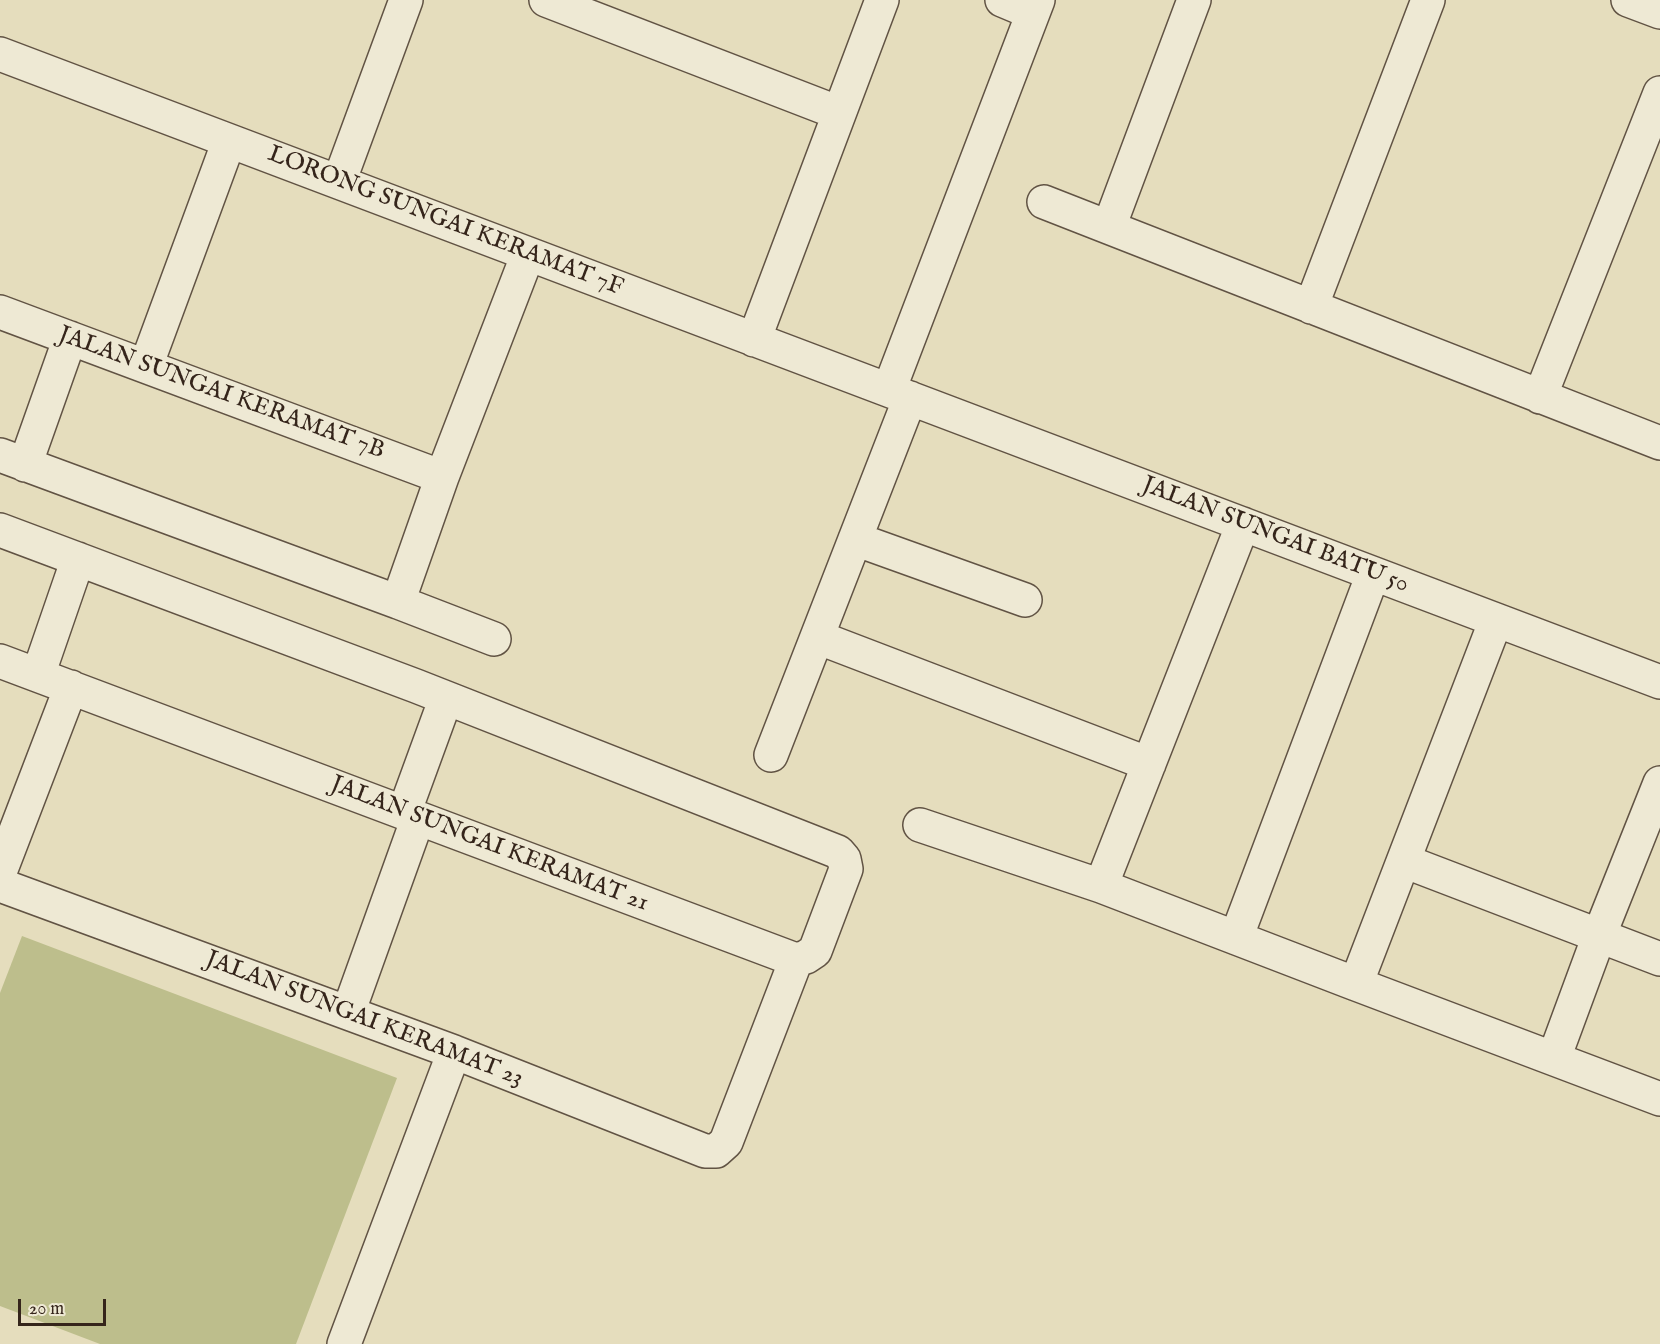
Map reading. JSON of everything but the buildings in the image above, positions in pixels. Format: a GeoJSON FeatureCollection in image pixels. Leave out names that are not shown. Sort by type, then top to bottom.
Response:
{"type":"FeatureCollection","features":[{"type":"Feature","properties":{"kind":"street"},"geometry":{"type":"LineString","coordinates":[[339,182],[406,0]]}},
{"type":"Feature","properties":{"kind":"street"},"geometry":{"type":"LineString","coordinates":[[546,0],[614,12],[839,113]]}},
{"type":"Feature","properties":{"kind":"street"},"geometry":{"type":"LineString","coordinates":[[754,340],[882,0]]}},
{"type":"Feature","properties":{"kind":"street"},"geometry":{"type":"LineString","coordinates":[[771,755],[855,539],[900,394],[1035,6],[1002,0]]}},
{"type":"Feature","properties":{"kind":"street"},"geometry":{"type":"LineString","coordinates":[[1108,227],[1194,0]]}},
{"type":"Feature","properties":{"kind":"street"},"geometry":{"type":"LineString","coordinates":[[1311,307],[1428,0]]}},
{"type":"Feature","properties":{"kind":"street"},"geometry":{"type":"LineString","coordinates":[[1628,0],[1660,12]]}},
{"type":"Feature","properties":{"kind":"street","name":"LORONG SUNGAI KERAMAT 7F"},"geometry":{"type":"LineString","coordinates":[[0,54],[900,394]]}},
{"type":"Feature","properties":{"kind":"street"},"geometry":{"type":"LineString","coordinates":[[1540,397],[1660,93]]}},
{"type":"Feature","properties":{"kind":"street"},"geometry":{"type":"LineString","coordinates":[[146,366],[229,141]]}},
{"type":"Feature","properties":{"kind":"street"},"geometry":{"type":"LineString","coordinates":[[1044,202],[1660,443]]}},
{"type":"Feature","properties":{"kind":"street"},"geometry":{"type":"LineString","coordinates":[[398,602],[442,477],[528,254]]}},
{"type":"Feature","properties":{"kind":"street","name":"JALAN SUNGAI KERAMAT 7B"},"geometry":{"type":"LineString","coordinates":[[0,312],[442,477]]}},
{"type":"Feature","properties":{"kind":"street"},"geometry":{"type":"LineString","coordinates":[[70,338],[13,460],[494,639]]}},
{"type":"Feature","properties":{"kind":"street","name":"JALAN SUNGAI BATU 50"},"geometry":{"type":"LineString","coordinates":[[900,394],[1660,682]]}},
{"type":"Feature","properties":{"kind":"street"},"geometry":{"type":"LineString","coordinates":[[1101,886],[1243,524]]}},
{"type":"Feature","properties":{"kind":"street"},"geometry":{"type":"LineString","coordinates":[[0,530],[446,698],[838,852],[844,859],[846,869],[815,951],[796,960]]}},
{"type":"Feature","properties":{"kind":"street"},"geometry":{"type":"LineString","coordinates":[[855,539],[1025,600]]}},
{"type":"Feature","properties":{"kind":"street"},"geometry":{"type":"LineString","coordinates":[[38,675],[78,559]]}},
{"type":"Feature","properties":{"kind":"street"},"geometry":{"type":"LineString","coordinates":[[1236,938],[1373,573]]}},
{"type":"Feature","properties":{"kind":"street"},"geometry":{"type":"LineString","coordinates":[[1356,984],[1496,620]]}},
{"type":"Feature","properties":{"kind":"street"},"geometry":{"type":"LineString","coordinates":[[817,637],[1149,764]]}},
{"type":"Feature","properties":{"kind":"street","name":"JALAN SUNGAI KERAMAT 21"},"geometry":{"type":"LineString","coordinates":[[0,660],[796,960]]}},
{"type":"Feature","properties":{"kind":"street"},"geometry":{"type":"LineString","coordinates":[[0,872],[71,687]]}},
{"type":"Feature","properties":{"kind":"street"},"geometry":{"type":"LineString","coordinates":[[348,1013],[446,698]]}},
{"type":"Feature","properties":{"kind":"street"},"geometry":{"type":"LineString","coordinates":[[1554,1058],[1599,936],[1660,783]]}},
{"type":"Feature","properties":{"kind":"street"},"geometry":{"type":"LineString","coordinates":[[920,825],[1101,886],[1660,1099]]}},
{"type":"Feature","properties":{"kind":"street"},"geometry":{"type":"LineString","coordinates":[[1404,861],[1660,959]]}},
{"type":"Feature","properties":{"kind":"street","name":"JALAN SUNGAI KERAMAT 23"},"geometry":{"type":"LineString","coordinates":[[0,885],[454,1052],[705,1151],[716,1150],[726,1142],[796,960]]}},
{"type":"Feature","properties":{"kind":"street"},"geometry":{"type":"LineString","coordinates":[[344,1344],[454,1052]]}},
{"type":"Feature","properties":{"kind":"green space"},"geometry":{"type":"Polygon","coordinates":[[[22,936],[397,1078],[296,1344],[100,1344],[0,1306],[0,993],[22,936]]]}}]}
